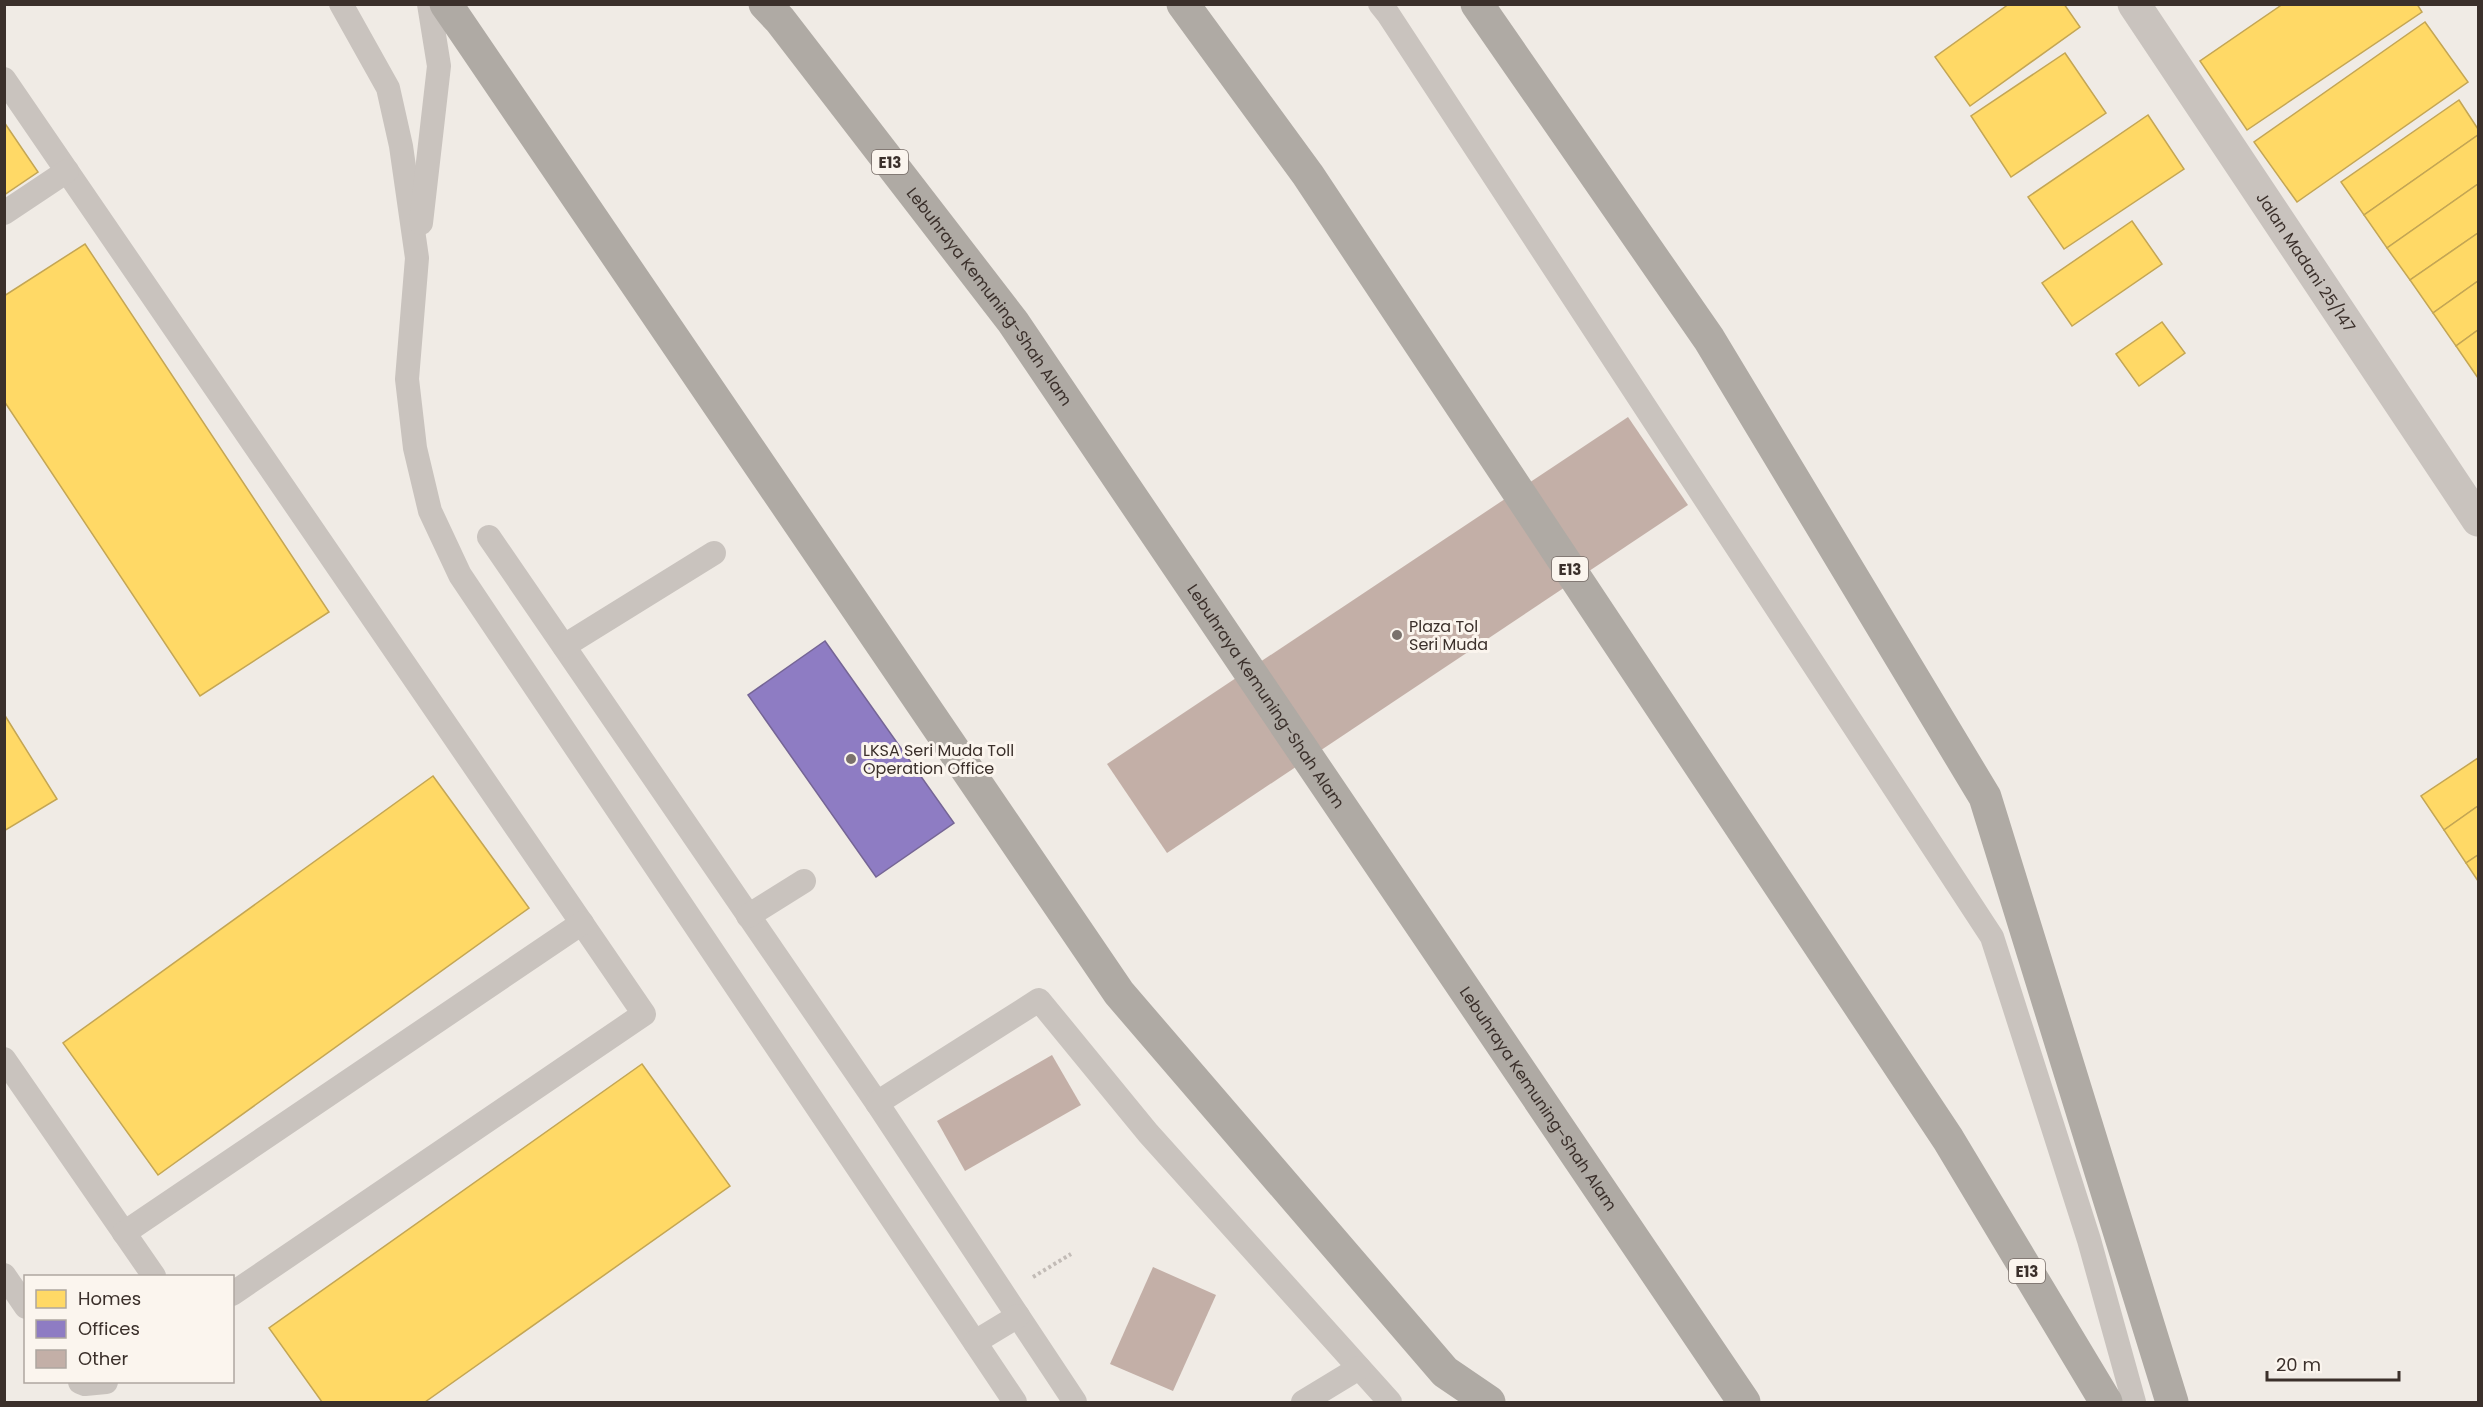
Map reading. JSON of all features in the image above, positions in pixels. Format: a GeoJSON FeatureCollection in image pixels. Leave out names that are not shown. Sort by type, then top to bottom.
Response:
{"type":"FeatureCollection","features":[{"type":"Feature","properties":{"kind":"highway"},"geometry":{"type":"LineString","coordinates":[[446,4],[1119,993],[1445,1372],[1489,1402]]}},
{"type":"Feature","properties":{"kind":"highway","name":"Lebuhraya Kemuning-Shah Alam"},"geometry":{"type":"LineString","coordinates":[[765,4],[780,20],[1013,322],[1744,1402]]}},
{"type":"Feature","properties":{"kind":"highway","name":"E13"},"geometry":{"type":"LineString","coordinates":[[1183,4],[1308,175],[1948,1139],[2106,1402]]}},
{"type":"Feature","properties":{"kind":"highway"},"geometry":{"type":"LineString","coordinates":[[1477,4],[1709,339],[1984,797],[2172,1402]]}},
{"type":"Feature","properties":{"kind":"street","name":"Jalan Madani 25/147"},"geometry":{"type":"LineString","coordinates":[[2134,4],[2478,519]]}},
{"type":"Feature","properties":{"kind":"lane"},"geometry":{"type":"LineString","coordinates":[[341,4],[388,88],[401,146],[417,258]]}},
{"type":"Feature","properties":{"kind":"lane"},"geometry":{"type":"LineString","coordinates":[[429,4],[439,66],[417,258],[407,379],[415,448],[430,511],[460,575],[1015,1402]]}},
{"type":"Feature","properties":{"kind":"lane"},"geometry":{"type":"LineString","coordinates":[[1380,4],[1389,14],[1992,937],[2089,1240],[2134,1402]]}},
{"type":"Feature","properties":{"kind":"lane"},"geometry":{"type":"LineString","coordinates":[[4,80],[644,1014],[234,1292]]}},
{"type":"Feature","properties":{"kind":"lane"},"geometry":{"type":"LineString","coordinates":[[4,213],[67,171]]}},
{"type":"Feature","properties":{"kind":"lane"},"geometry":{"type":"LineString","coordinates":[[489,537],[877,1103],[1075,1402]]}},
{"type":"Feature","properties":{"kind":"lane"},"geometry":{"type":"LineString","coordinates":[[564,646],[714,553]]}},
{"type":"Feature","properties":{"kind":"lane"},"geometry":{"type":"LineString","coordinates":[[748,916],[804,881]]}},
{"type":"Feature","properties":{"kind":"lane"},"geometry":{"type":"LineString","coordinates":[[124,1233],[582,923]]}},
{"type":"Feature","properties":{"kind":"lane"},"geometry":{"type":"LineString","coordinates":[[877,1103],[1039,1000],[1148,1133],[1390,1402]]}},
{"type":"Feature","properties":{"kind":"lane"},"geometry":{"type":"LineString","coordinates":[[4,1059],[153,1275]]}},
{"type":"Feature","properties":{"kind":"lane"},"geometry":{"type":"LineString","coordinates":[[4,1275],[24,1304]]}},
{"type":"Feature","properties":{"kind":"lane"},"geometry":{"type":"LineString","coordinates":[[975,1342],[1018,1316]]}},
{"type":"Feature","properties":{"kind":"lane"},"geometry":{"type":"LineString","coordinates":[[1303,1402],[1359,1368]]}},
{"type":"Feature","properties":{"kind":"path"},"geometry":{"type":"LineString","coordinates":[[1004,1294],[1071,1254]]}},
{"type":"Feature","properties":{"kind":"building: Homes"},"geometry":{"type":"Polygon","coordinates":[[[2009,4],[2064,4],[2080,27],[1970,106],[1935,57],[2009,4]]]}},
{"type":"Feature","properties":{"kind":"building: Homes"},"geometry":{"type":"Polygon","coordinates":[[[2283,4],[2417,4],[2422,12],[2247,130],[2200,61],[2283,4]]]}},
{"type":"Feature","properties":{"kind":"building: Homes"},"geometry":{"type":"Polygon","coordinates":[[[2425,22],[2468,82],[2297,202],[2254,142],[2425,22]]]}},
{"type":"Feature","properties":{"kind":"building: Homes"},"geometry":{"type":"Polygon","coordinates":[[[2065,53],[2106,113],[2011,177],[1971,116],[2065,53]]]}},
{"type":"Feature","properties":{"kind":"building: Homes"},"geometry":{"type":"Polygon","coordinates":[[[2459,100],[2478,129],[2478,135],[2364,215],[2341,182],[2459,100]]]}},
{"type":"Feature","properties":{"kind":"building: Homes"},"geometry":{"type":"Polygon","coordinates":[[[2148,115],[2184,169],[2064,249],[2028,197],[2148,115]]]}},
{"type":"Feature","properties":{"kind":"building: Homes"},"geometry":{"type":"Polygon","coordinates":[[[4,122],[38,172],[4,195],[4,122]]]}},
{"type":"Feature","properties":{"kind":"building: Homes"},"geometry":{"type":"Polygon","coordinates":[[[2478,135],[2478,184],[2387,248],[2364,215],[2478,135]]]}},
{"type":"Feature","properties":{"kind":"building: Homes"},"geometry":{"type":"Polygon","coordinates":[[[2478,184],[2478,233],[2410,280],[2387,248],[2478,184]]]}},
{"type":"Feature","properties":{"kind":"building: Homes"},"geometry":{"type":"Polygon","coordinates":[[[2132,221],[2162,264],[2072,326],[2042,283],[2132,221]]]}},
{"type":"Feature","properties":{"kind":"building: Homes"},"geometry":{"type":"Polygon","coordinates":[[[2478,233],[2478,281],[2433,313],[2410,280],[2478,233]]]}},
{"type":"Feature","properties":{"kind":"building: Homes"},"geometry":{"type":"Polygon","coordinates":[[[85,244],[329,612],[200,696],[4,401],[4,296],[85,244]]]}},
{"type":"Feature","properties":{"kind":"building: Homes"},"geometry":{"type":"Polygon","coordinates":[[[2478,281],[2478,330],[2456,346],[2433,313],[2478,281]]]}},
{"type":"Feature","properties":{"kind":"building: Homes"},"geometry":{"type":"Polygon","coordinates":[[[2162,322],[2185,353],[2139,386],[2116,354],[2162,322]]]}},
{"type":"Feature","properties":{"kind":"building: Homes"},"geometry":{"type":"Polygon","coordinates":[[[2478,330],[2478,378],[2456,346],[2478,330]]]}},
{"type":"Feature","properties":{"kind":"building: Homes"},"geometry":{"type":"Polygon","coordinates":[[[4,714],[57,799],[4,831],[4,714]]]}},
{"type":"Feature","properties":{"kind":"building: Homes"},"geometry":{"type":"Polygon","coordinates":[[[2478,758],[2478,806],[2444,830],[2421,796],[2478,758]]]}},
{"type":"Feature","properties":{"kind":"building: Homes"},"geometry":{"type":"Polygon","coordinates":[[[433,776],[529,908],[158,1175],[63,1043],[433,776]]]}},
{"type":"Feature","properties":{"kind":"building: Homes"},"geometry":{"type":"Polygon","coordinates":[[[2478,806],[2478,855],[2466,863],[2444,830],[2478,806]]]}},
{"type":"Feature","properties":{"kind":"building: Homes"},"geometry":{"type":"Polygon","coordinates":[[[2478,855],[2478,881],[2466,863],[2478,855]]]}},
{"type":"Feature","properties":{"kind":"building: Homes"},"geometry":{"type":"Polygon","coordinates":[[[642,1064],[730,1186],[425,1402],[322,1402],[269,1328],[642,1064]]]}},
{"type":"Feature","properties":{"kind":"building: Offices","name":"LKSA Seri Muda Toll Operation Office"},"geometry":{"type":"Polygon","coordinates":[[[825,641],[954,823],[876,877],[748,695],[825,641]]]}},
{"type":"Feature","properties":{"kind":"building: Other","name":"Plaza Tol Seri Muda"},"geometry":{"type":"Polygon","coordinates":[[[1628,417],[1688,505],[1167,853],[1107,764],[1628,417]]]}},
{"type":"Feature","properties":{"kind":"building: Other"},"geometry":{"type":"Polygon","coordinates":[[[1052,1055],[1081,1105],[965,1171],[937,1121],[1052,1055]]]}},
{"type":"Feature","properties":{"kind":"building: Other"},"geometry":{"type":"Polygon","coordinates":[[[1153,1267],[1216,1295],[1173,1391],[1110,1364],[1153,1267]]]}},
{"type":"Feature","properties":{"kind":"place","name":"Plaza Tol Seri Muda"},"geometry":{"type":"Point","coordinates":[1397,635]}},
{"type":"Feature","properties":{"kind":"place","name":"LKSA Seri Muda Toll Operation Office"},"geometry":{"type":"Point","coordinates":[851,759]}}]}
